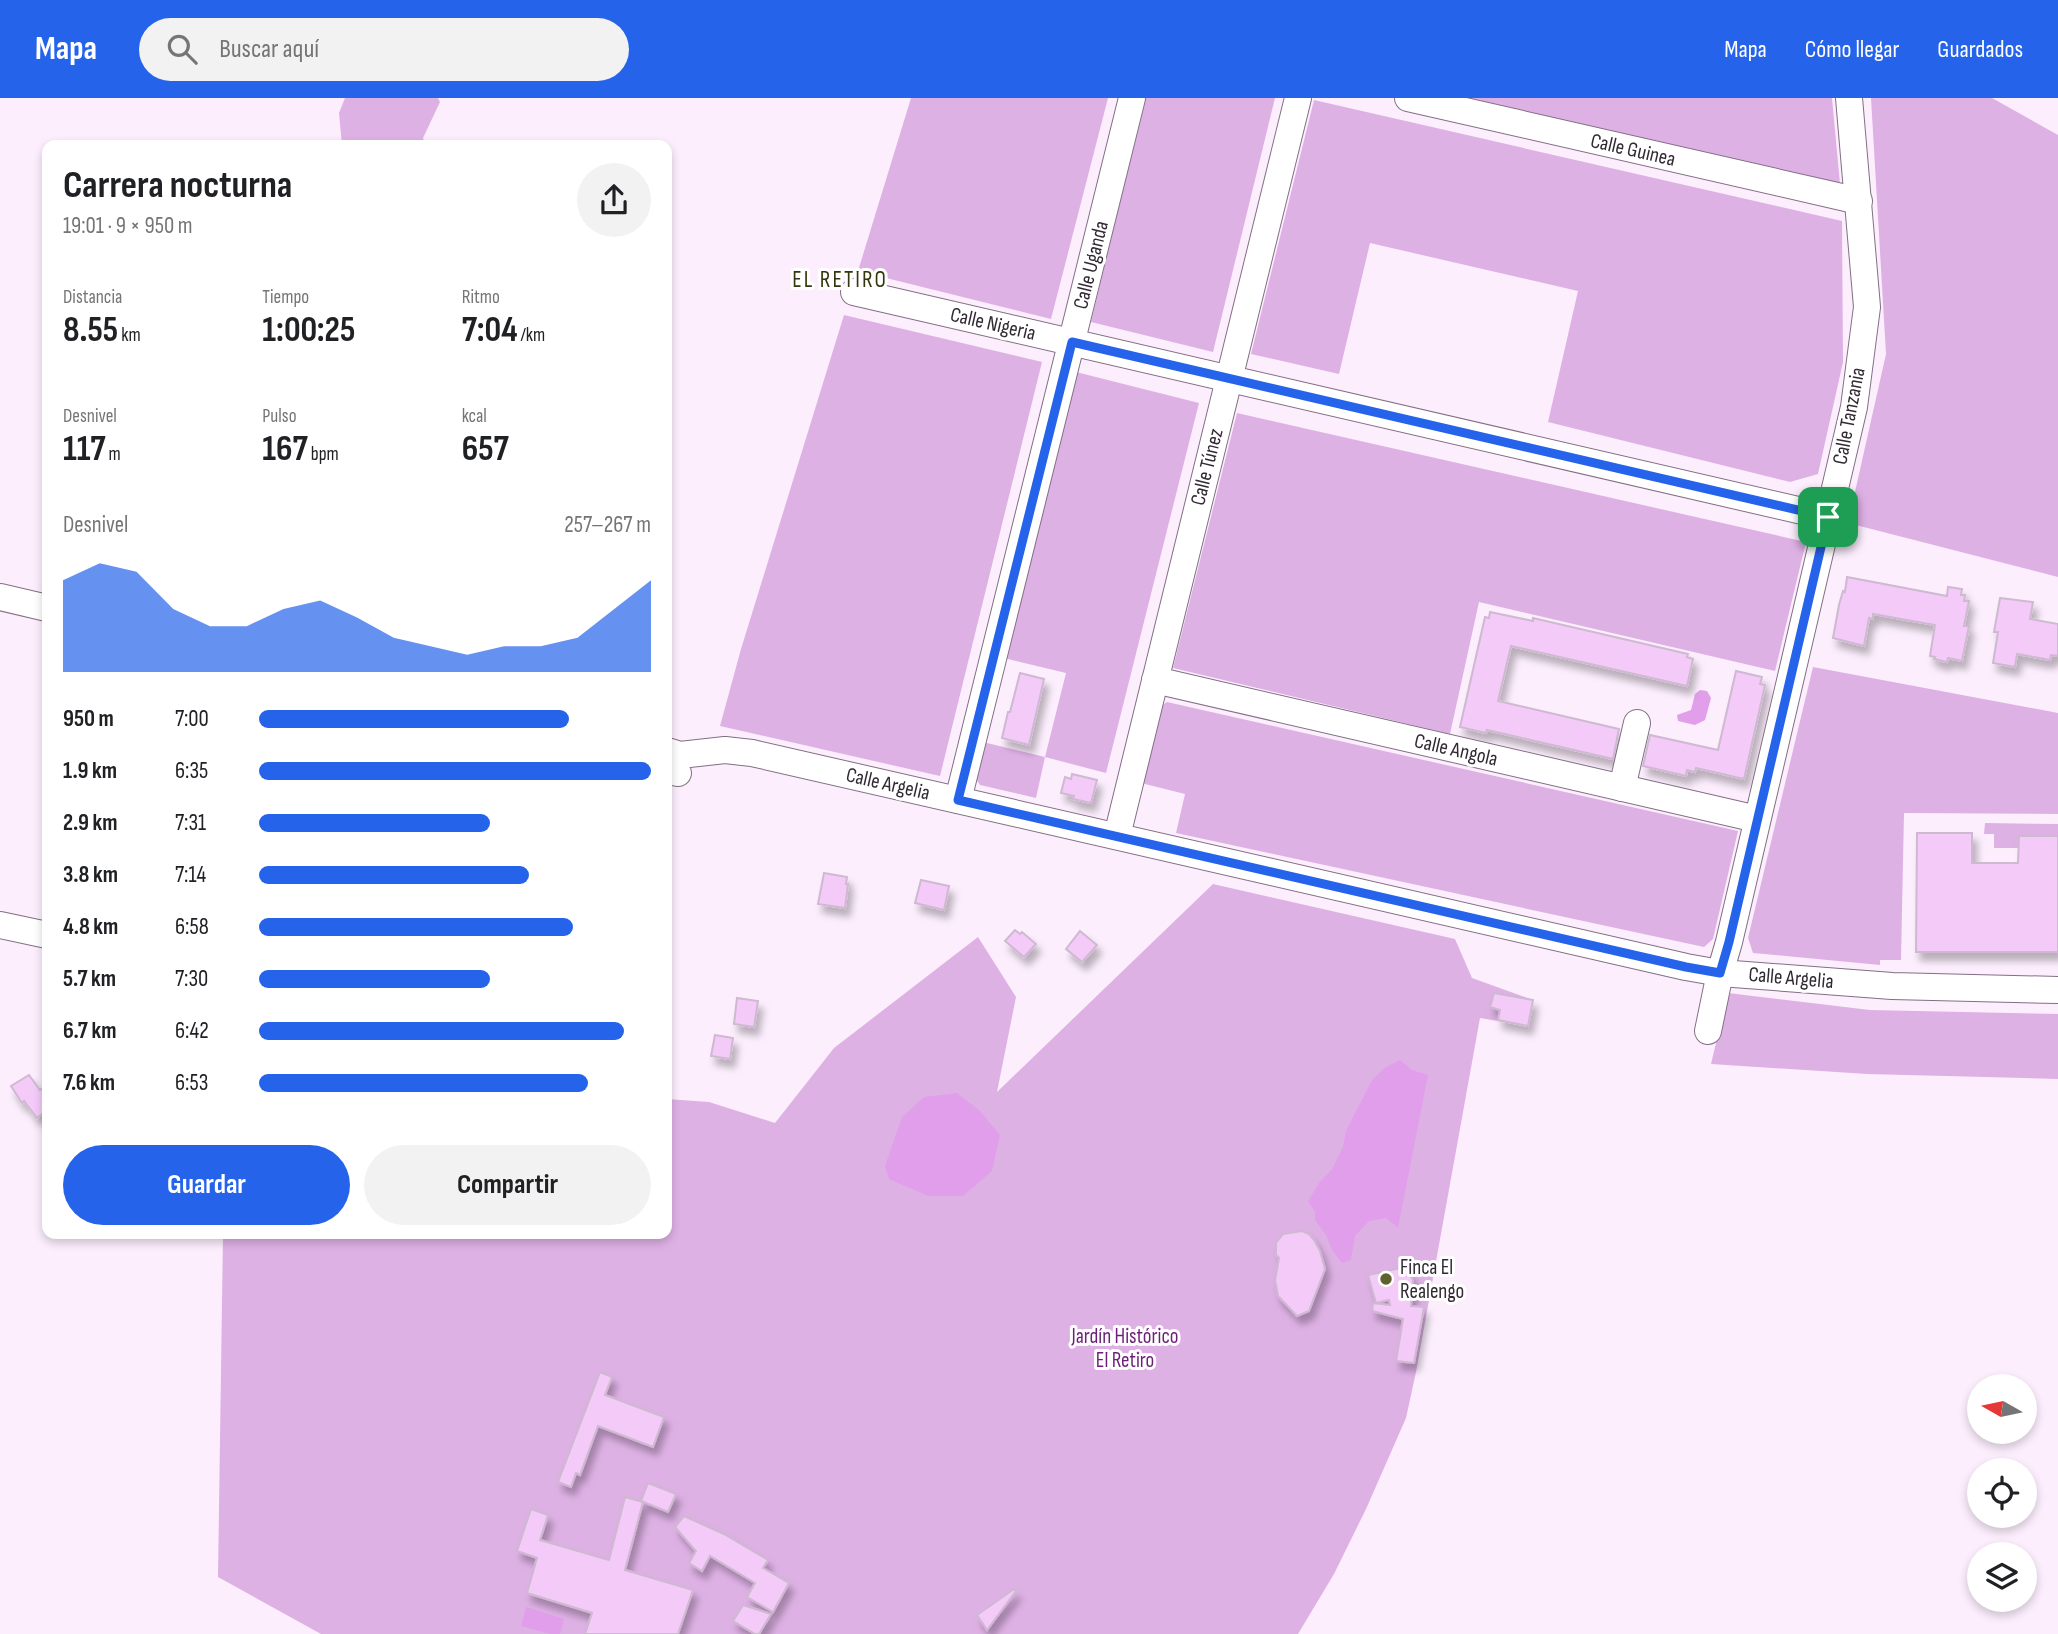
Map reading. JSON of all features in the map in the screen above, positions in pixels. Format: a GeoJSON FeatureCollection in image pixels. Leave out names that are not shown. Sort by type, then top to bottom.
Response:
{"type":"FeatureCollection","features":[{"type":"Feature","properties":{"kind":"street","name":"Calle Uganda"},"geometry":{"type":"LineString","coordinates":[[958,800],[1132,98]]}},
{"type":"Feature","properties":{"kind":"street","name":"Calle Túnez"},"geometry":{"type":"LineString","coordinates":[[1117,835],[1298,98]]}},
{"type":"Feature","properties":{"kind":"street","name":"Calle Guinea"},"geometry":{"type":"LineString","coordinates":[[1408,98],[1859,201]]}},
{"type":"Feature","properties":{"kind":"street","name":"Calle Tanzania"},"geometry":{"type":"LineString","coordinates":[[1708,1031],[1854,407],[1867,307],[1849,98]]}},
{"type":"Feature","properties":{"kind":"street","name":"Calle Nigeria"},"geometry":{"type":"LineString","coordinates":[[853,292],[1828,517]]}},
{"type":"Feature","properties":{"kind":"street"},"geometry":{"type":"LineString","coordinates":[[0,597],[42,607]]}},
{"type":"Feature","properties":{"kind":"street","name":"Calle Angola"},"geometry":{"type":"LineString","coordinates":[[1155,680],[1757,819]]}},
{"type":"Feature","properties":{"kind":"street"},"geometry":{"type":"LineString","coordinates":[[1622,788],[1637,723]]}},
{"type":"Feature","properties":{"kind":"street","name":"Calle Argelia"},"geometry":{"type":"LineString","coordinates":[[672,763],[680,755],[726,750],[751,753],[1720,973],[1892,986],[2058,990]]}},
{"type":"Feature","properties":{"kind":"street"},"geometry":{"type":"LineString","coordinates":[[0,925],[42,934]]}},
{"type":"Feature","properties":{"kind":"green space"},"geometry":{"type":"Polygon","coordinates":[[[345,98],[438,98],[440,102],[424,140],[342,140],[339,113],[345,98]]]}},
{"type":"Feature","properties":{"kind":"green space"},"geometry":{"type":"Polygon","coordinates":[[[911,98],[1108,98],[1051,319],[858,271],[911,98]]]}},
{"type":"Feature","properties":{"kind":"green space"},"geometry":{"type":"Polygon","coordinates":[[[1145,98],[1275,98],[1213,352],[1091,322],[1145,98]]]}},
{"type":"Feature","properties":{"kind":"green space"},"geometry":{"type":"Polygon","coordinates":[[[1468,98],[1832,98],[1840,184],[1468,98]]]}},
{"type":"Feature","properties":{"kind":"green space"},"geometry":{"type":"Polygon","coordinates":[[[1871,98],[1992,98],[2058,135],[2058,577],[1848,523],[1886,354],[1871,98]]]}},
{"type":"Feature","properties":{"kind":"green space"},"geometry":{"type":"Polygon","coordinates":[[[1314,100],[1842,221],[1843,362],[1818,474],[1790,482],[1548,422],[1578,291],[1370,243],[1339,374],[1251,354],[1314,100]]]}},
{"type":"Feature","properties":{"kind":"green space"},"geometry":{"type":"Polygon","coordinates":[[[844,315],[1042,362],[940,776],[720,726],[741,649],[844,315]]]}},
{"type":"Feature","properties":{"kind":"green space"},"geometry":{"type":"Polygon","coordinates":[[[1076,372],[1199,403],[1106,773],[1045,757],[1066,673],[1004,658],[1076,372]]]}},
{"type":"Feature","properties":{"kind":"green space"},"geometry":{"type":"Polygon","coordinates":[[[1237,413],[1806,542],[1775,671],[1479,602],[1450,734],[1173,668],[1237,413]]]}},
{"type":"Feature","properties":{"kind":"green space"},"geometry":{"type":"Polygon","coordinates":[[[1813,667],[2058,713],[2058,814],[1904,813],[1901,960],[1880,960],[1880,965],[1753,953],[1748,938],[1813,667]]]}},
{"type":"Feature","properties":{"kind":"green space"},"geometry":{"type":"Polygon","coordinates":[[[1167,702],[1738,831],[1713,939],[1704,947],[1176,833],[1185,794],[1141,783],[1158,708],[1167,702]]]}},
{"type":"Feature","properties":{"kind":"green space"},"geometry":{"type":"Polygon","coordinates":[[[983,742],[1045,757],[1036,798],[980,785],[974,776],[983,742]]]}},
{"type":"Feature","properties":{"kind":"green space"},"geometry":{"type":"Polygon","coordinates":[[[1985,823],[2058,824],[2058,836],[2019,836],[2019,848],[1994,848],[1994,834],[1984,834],[1985,823]]]}},
{"type":"Feature","properties":{"kind":"green space","name":"Jardín Histórico El Retiro"},"geometry":{"type":"Polygon","coordinates":[[[1213,884],[1455,939],[1472,978],[1533,1000],[1528,1026],[1480,1018],[1406,1418],[1334,1574],[1298,1634],[321,1634],[218,1577],[223,1239],[672,1239],[672,1099],[709,1102],[775,1123],[834,1048],[978,937],[1016,997],[997,1092],[1213,884]]]}},
{"type":"Feature","properties":{"kind":"green space"},"geometry":{"type":"Polygon","coordinates":[[[1728,993],[1870,1010],[2058,1014],[2058,1079],[1867,1074],[1711,1064],[1728,993]]]}},
{"type":"Feature","properties":{"kind":"shaded area"},"geometry":{"type":"Polygon","coordinates":[[[1700,690],[1707,691],[1711,698],[1705,720],[1695,725],[1678,721],[1677,715],[1691,710],[1695,694],[1700,690]]]}},
{"type":"Feature","properties":{"kind":"shaded area"},"geometry":{"type":"Polygon","coordinates":[[[1400,1060],[1412,1070],[1428,1075],[1398,1228],[1386,1218],[1369,1221],[1355,1236],[1351,1260],[1342,1263],[1315,1220],[1315,1212],[1308,1201],[1332,1169],[1343,1147],[1346,1131],[1372,1080],[1386,1067],[1400,1060]]]}},
{"type":"Feature","properties":{"kind":"shaded area"},"geometry":{"type":"Polygon","coordinates":[[[957,1093],[980,1111],[1000,1135],[992,1171],[963,1196],[928,1196],[889,1179],[885,1166],[902,1117],[924,1097],[957,1093]]]}},
{"type":"Feature","properties":{"kind":"shaded area"},"geometry":{"type":"Polygon","coordinates":[[[526,1607],[564,1619],[560,1634],[521,1626],[526,1607]]]}},
{"type":"Feature","properties":{"kind":"building"},"geometry":{"type":"Polygon","coordinates":[[[1847,577],[1947,596],[1948,587],[1962,589],[1964,601],[1969,601],[1964,626],[1969,626],[1962,661],[1948,658],[1947,662],[1930,656],[1935,625],[1873,614],[1873,619],[1869,618],[1864,646],[1833,638],[1847,577]]]}},
{"type":"Feature","properties":{"kind":"building"},"geometry":{"type":"Polygon","coordinates":[[[2000,598],[2033,602],[2030,619],[2058,624],[2058,656],[2051,655],[2050,660],[2017,654],[2015,667],[1993,663],[1998,632],[1994,632],[2000,598]]]}},
{"type":"Feature","properties":{"kind":"building"},"geometry":{"type":"Polygon","coordinates":[[[1490,612],[1533,621],[1533,618],[1688,654],[1687,657],[1693,659],[1687,686],[1511,646],[1498,701],[1619,729],[1613,759],[1487,730],[1486,733],[1460,727],[1485,617],[1489,618],[1490,612]]]}},
{"type":"Feature","properties":{"kind":"building"},"geometry":{"type":"Polygon","coordinates":[[[1736,671],[1762,677],[1760,684],[1765,685],[1744,779],[1696,768],[1695,772],[1687,770],[1686,776],[1643,766],[1650,735],[1718,750],[1736,671]]]}},
{"type":"Feature","properties":{"kind":"building"},"geometry":{"type":"Polygon","coordinates":[[[1020,673],[1044,679],[1029,745],[1002,738],[1020,673]]]}},
{"type":"Feature","properties":{"kind":"building"},"geometry":{"type":"Polygon","coordinates":[[[1072,774],[1097,780],[1091,803],[1061,793],[1065,777],[1071,779],[1072,774]]]}},
{"type":"Feature","properties":{"kind":"building"},"geometry":{"type":"Polygon","coordinates":[[[1917,833],[1972,833],[1972,863],[2018,863],[2019,836],[2058,836],[2058,952],[1916,952],[1917,833]]]}},
{"type":"Feature","properties":{"kind":"building"},"geometry":{"type":"Polygon","coordinates":[[[824,873],[847,877],[845,908],[818,904],[824,873]]]}},
{"type":"Feature","properties":{"kind":"building"},"geometry":{"type":"Polygon","coordinates":[[[921,880],[949,886],[944,910],[915,903],[921,880]]]}},
{"type":"Feature","properties":{"kind":"building"},"geometry":{"type":"Polygon","coordinates":[[[1015,930],[1020,934],[1022,932],[1036,944],[1024,957],[1005,941],[1015,930]]]}},
{"type":"Feature","properties":{"kind":"building"},"geometry":{"type":"Polygon","coordinates":[[[1080,931],[1097,945],[1082,962],[1066,949],[1080,931]]]}},
{"type":"Feature","properties":{"kind":"building"},"geometry":{"type":"Polygon","coordinates":[[[1494,993],[1533,1000],[1528,1026],[1498,1020],[1500,1010],[1490,1007],[1494,993]]]}},
{"type":"Feature","properties":{"kind":"building"},"geometry":{"type":"Polygon","coordinates":[[[737,998],[758,1001],[754,1027],[734,1024],[737,998]]]}},
{"type":"Feature","properties":{"kind":"building"},"geometry":{"type":"Polygon","coordinates":[[[715,1035],[733,1038],[730,1059],[711,1056],[715,1035]]]}},
{"type":"Feature","properties":{"kind":"building"},"geometry":{"type":"Polygon","coordinates":[[[29,1075],[40,1090],[42,1089],[42,1114],[37,1118],[24,1101],[22,1103],[11,1086],[29,1075]]]}},
{"type":"Feature","properties":{"kind":"building"},"geometry":{"type":"Polygon","coordinates":[[[1302,1231],[1314,1240],[1325,1269],[1309,1311],[1297,1316],[1278,1296],[1275,1280],[1279,1258],[1276,1255],[1276,1243],[1283,1234],[1302,1231]]]}},
{"type":"Feature","properties":{"kind":"building"},"geometry":{"type":"Polygon","coordinates":[[[1405,1267],[1413,1280],[1411,1306],[1424,1307],[1414,1363],[1396,1361],[1403,1319],[1372,1311],[1373,1303],[1390,1305],[1389,1300],[1376,1303],[1368,1275],[1405,1267]]]}},
{"type":"Feature","properties":{"kind":"building"},"geometry":{"type":"Polygon","coordinates":[[[600,1372],[612,1377],[605,1395],[664,1417],[653,1447],[598,1426],[580,1475],[576,1473],[571,1487],[558,1482],[600,1372]]]}},
{"type":"Feature","properties":{"kind":"building"},"geometry":{"type":"Polygon","coordinates":[[[648,1483],[676,1494],[668,1512],[641,1501],[648,1483]]]}},
{"type":"Feature","properties":{"kind":"building"},"geometry":{"type":"Polygon","coordinates":[[[625,1497],[643,1502],[625,1570],[693,1590],[678,1634],[585,1634],[592,1613],[527,1593],[537,1558],[517,1551],[531,1509],[548,1515],[540,1540],[609,1560],[625,1497]]]}},
{"type":"Feature","properties":{"kind":"building"},"geometry":{"type":"Polygon","coordinates":[[[684,1516],[724,1534],[768,1560],[763,1568],[789,1583],[773,1612],[747,1597],[755,1583],[710,1556],[702,1571],[689,1563],[696,1551],[675,1527],[684,1516]]]}},
{"type":"Feature","properties":{"kind":"building"},"geometry":{"type":"Polygon","coordinates":[[[1014,1589],[1016,1591],[987,1630],[977,1615],[1014,1589]]]}},
{"type":"Feature","properties":{"kind":"building"},"geometry":{"type":"Polygon","coordinates":[[[743,1605],[771,1614],[759,1634],[733,1621],[743,1605]]]}},
{"type":"Feature","properties":{"kind":"place","name":"Finca El Realengo"},"geometry":{"type":"Point","coordinates":[1386,1279]}},
{"type":"Feature","properties":{"kind":"district","name":"EL RETIRO"},"geometry":{"type":"Point","coordinates":[840,280]}},
{"type":"Feature","properties":{"kind":"route"},"geometry":{"type":"LineString","coordinates":[[1072,342],[1828,517],[1720,973],[958,800],[1072,342]]}}]}
